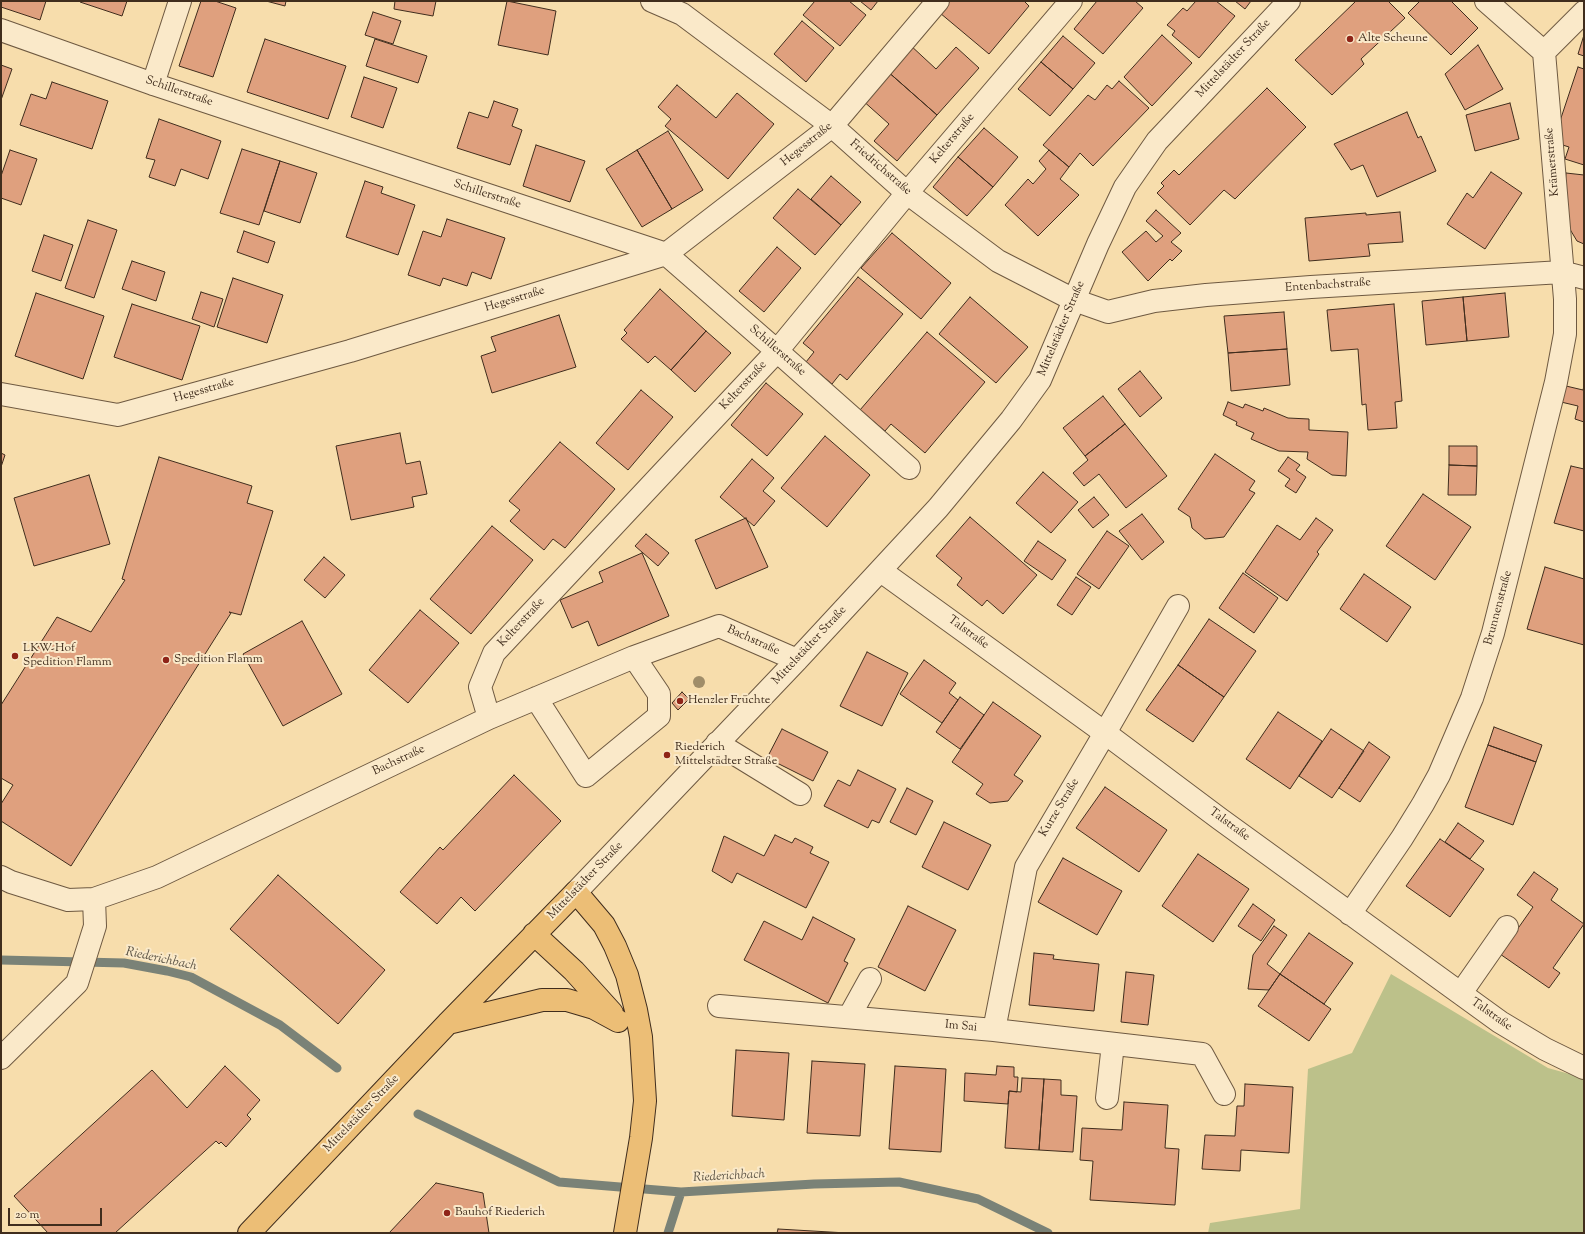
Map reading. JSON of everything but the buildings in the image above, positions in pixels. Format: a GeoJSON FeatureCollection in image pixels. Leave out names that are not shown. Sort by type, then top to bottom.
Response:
{"type":"FeatureCollection","features":[{"type":"Feature","properties":{"kind":"main road","name":"Mittelstädter Straße"},"geometry":{"type":"LineString","coordinates":[[249,1233],[448,1023],[576,892]]}},
{"type":"Feature","properties":{"kind":"main road"},"geometry":{"type":"LineString","coordinates":[[576,892],[604,925],[615,946],[627,975],[641,1037],[645,1101],[641,1138],[626,1227]]}},
{"type":"Feature","properties":{"kind":"main road"},"geometry":{"type":"LineString","coordinates":[[534,934],[574,970],[618,1021],[625,1030],[642,1068]]}},
{"type":"Feature","properties":{"kind":"main road"},"geometry":{"type":"LineString","coordinates":[[448,1023],[542,1000],[567,1000],[594,1008],[618,1021]]}},
{"type":"Feature","properties":{"kind":"street"},"geometry":{"type":"LineString","coordinates":[[153,84],[180,1]]}},
{"type":"Feature","properties":{"kind":"street","name":"Friedrichstraße"},"geometry":{"type":"LineString","coordinates":[[652,1],[687,8],[832,126],[907,193],[998,261],[1074,300]]}},
{"type":"Feature","properties":{"kind":"street","name":"Hegesstraße"},"geometry":{"type":"LineString","coordinates":[[1,394],[118,414],[350,351],[666,254],[832,126],[938,1]]}},
{"type":"Feature","properties":{"kind":"street","name":"Kelterstraße"},"geometry":{"type":"LineString","coordinates":[[488,718],[480,687],[494,653],[777,351],[907,193],[1071,1]]}},
{"type":"Feature","properties":{"kind":"street","name":"Mittelstädter Straße"},"geometry":{"type":"LineString","coordinates":[[576,892],[881,571],[938,508],[1011,420],[1040,380],[1098,244],[1125,187],[1157,141],[1289,1]]}},
{"type":"Feature","properties":{"kind":"street"},"geometry":{"type":"LineString","coordinates":[[1486,1],[1544,52],[1584,12]]}},
{"type":"Feature","properties":{"kind":"street","name":"Schillerstraße"},"geometry":{"type":"LineString","coordinates":[[1,30],[153,84],[666,254],[909,468]]}},
{"type":"Feature","properties":{"kind":"street","name":"Krämerstraße"},"geometry":{"type":"LineString","coordinates":[[1544,52],[1562,272]]}},
{"type":"Feature","properties":{"kind":"street","name":"Entenbachstraße"},"geometry":{"type":"LineString","coordinates":[[1074,300],[1108,312],[1154,301],[1206,295],[1311,287],[1562,272],[1584,278]]}},
{"type":"Feature","properties":{"kind":"street","name":"Brunnenstraße"},"geometry":{"type":"LineString","coordinates":[[1350,914],[1424,804],[1449,754],[1474,691],[1493,633],[1556,382],[1565,334],[1565,299],[1562,272]]}},
{"type":"Feature","properties":{"kind":"street","name":"Talstraße"},"geometry":{"type":"LineString","coordinates":[[881,571],[1500,1022],[1544,1048],[1584,1068]]}},
{"type":"Feature","properties":{"kind":"street","name":"Kurze Straße"},"geometry":{"type":"LineString","coordinates":[[994,1030],[1026,867],[1178,606]]}},
{"type":"Feature","properties":{"kind":"street","name":"Bachstraße"},"geometry":{"type":"LineString","coordinates":[[1,878],[68,900],[94,899],[157,877],[488,718],[634,657],[719,626],[797,660]]}},
{"type":"Feature","properties":{"kind":"street"},"geometry":{"type":"LineString","coordinates":[[536,698],[586,776],[660,716],[659,694],[634,657]]}},
{"type":"Feature","properties":{"kind":"street"},"geometry":{"type":"LineString","coordinates":[[717,743],[800,794]]}},
{"type":"Feature","properties":{"kind":"street"},"geometry":{"type":"LineString","coordinates":[[1,1058],[77,983],[95,926],[94,899]]}},
{"type":"Feature","properties":{"kind":"street"},"geometry":{"type":"LineString","coordinates":[[1461,993],[1507,928]]}},
{"type":"Feature","properties":{"kind":"street"},"geometry":{"type":"LineString","coordinates":[[849,1017],[870,979]]}},
{"type":"Feature","properties":{"kind":"street","name":"Im Sai"},"geometry":{"type":"LineString","coordinates":[[719,1006],[994,1030],[1202,1054],[1224,1094]]}},
{"type":"Feature","properties":{"kind":"street"},"geometry":{"type":"LineString","coordinates":[[1107,1098],[1113,1044]]}},
{"type":"Feature","properties":{"kind":"green space"},"geometry":{"type":"Polygon","coordinates":[[[1391,974],[1548,1068],[1584,1078],[1584,1233],[1208,1233],[1210,1223],[1300,1209],[1308,1069],[1352,1053],[1391,974]]]}},
{"type":"Feature","properties":{"kind":"waterway","name":"Riederichbach"},"geometry":{"type":"LineString","coordinates":[[1,960],[124,963],[191,977],[280,1025],[337,1068]]}},
{"type":"Feature","properties":{"kind":"waterway","name":"Riederichbach"},"geometry":{"type":"LineString","coordinates":[[418,1114],[559,1182],[681,1192],[814,1184],[899,1182],[978,1199],[1048,1233]]}},
{"type":"Feature","properties":{"kind":"waterway"},"geometry":{"type":"LineString","coordinates":[[668,1233],[681,1192]]}},
{"type":"Feature","properties":{"kind":"place","name":"Alte Scheune"},"geometry":{"type":"Point","coordinates":[1350,39]}},
{"type":"Feature","properties":{"kind":"place","name":"LKW-Hof Spedition Flamm"},"geometry":{"type":"Point","coordinates":[15,656]}},
{"type":"Feature","properties":{"kind":"place","name":"Spedition Flamm"},"geometry":{"type":"Point","coordinates":[166,660]}},
{"type":"Feature","properties":{"kind":"place","name":"Henzler Früchte"},"geometry":{"type":"Point","coordinates":[680,701]}},
{"type":"Feature","properties":{"kind":"place","name":"Riederich Mittelstädter Straße"},"geometry":{"type":"Point","coordinates":[667,755]}},
{"type":"Feature","properties":{"kind":"place","name":"Bauhof Riederich"},"geometry":{"type":"Point","coordinates":[447,1213]}}]}
